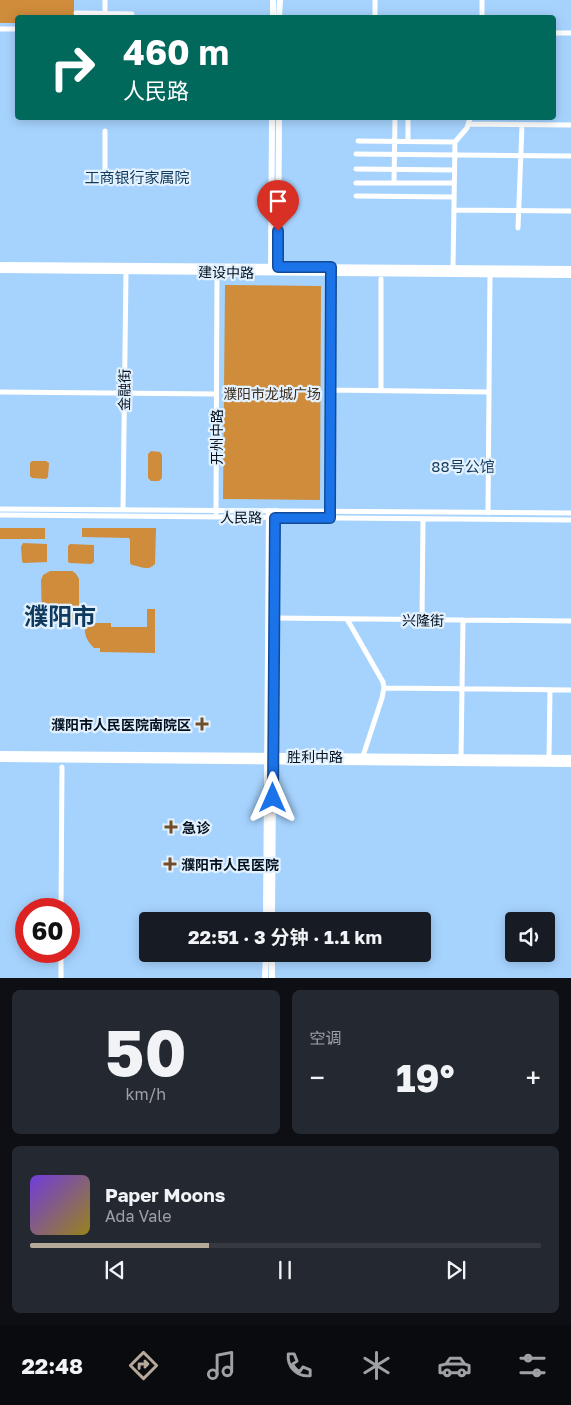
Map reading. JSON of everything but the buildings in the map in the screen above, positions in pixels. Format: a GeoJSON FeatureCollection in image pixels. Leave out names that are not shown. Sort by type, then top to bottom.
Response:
{"type":"FeatureCollection","features":[{"type":"Feature","properties":{"kind":"main road"},"geometry":{"type":"LineString","coordinates":[[273,0],[273,15]]}},
{"type":"Feature","properties":{"kind":"main road"},"geometry":{"type":"LineString","coordinates":[[279,15],[280,0]]}},
{"type":"Feature","properties":{"kind":"main road"},"geometry":{"type":"LineString","coordinates":[[272,120],[274,270]]}},
{"type":"Feature","properties":{"kind":"main road"},"geometry":{"type":"LineString","coordinates":[[274,270],[279,120]]}},
{"type":"Feature","properties":{"kind":"main road","name":"建设中路"},"geometry":{"type":"LineString","coordinates":[[0,265],[274,270],[453,268],[571,270]]}},
{"type":"Feature","properties":{"kind":"main road","name":"建设中路"},"geometry":{"type":"LineString","coordinates":[[0,270],[126,271],[217,269]]}},
{"type":"Feature","properties":{"kind":"main road","name":"建设中路"},"geometry":{"type":"LineString","coordinates":[[331,270],[571,275]]}},
{"type":"Feature","properties":{"kind":"main road"},"geometry":{"type":"LineString","coordinates":[[266,912],[275,618],[272,514]]}},
{"type":"Feature","properties":{"kind":"main road"},"geometry":{"type":"LineString","coordinates":[[272,514],[272,912]]}},
{"type":"Feature","properties":{"kind":"main road","name":"胜利中路"},"geometry":{"type":"LineString","coordinates":[[0,754],[571,764]]}},
{"type":"Feature","properties":{"kind":"main road","name":"胜利中路"},"geometry":{"type":"LineString","coordinates":[[0,759],[271,759],[364,756],[571,758]]}},
{"type":"Feature","properties":{"kind":"main road"},"geometry":{"type":"LineString","coordinates":[[266,962],[266,978]]}},
{"type":"Feature","properties":{"kind":"main road"},"geometry":{"type":"LineString","coordinates":[[272,962],[272,978]]}},
{"type":"Feature","properties":{"kind":"street"},"geometry":{"type":"LineString","coordinates":[[105,0],[105,15]]}},
{"type":"Feature","properties":{"kind":"street"},"geometry":{"type":"LineString","coordinates":[[375,0],[375,15]]}},
{"type":"Feature","properties":{"kind":"street"},"geometry":{"type":"LineString","coordinates":[[482,0],[482,15]]}},
{"type":"Feature","properties":{"kind":"street"},"geometry":{"type":"LineString","coordinates":[[76,13],[95,15]]}},
{"type":"Feature","properties":{"kind":"street"},"geometry":{"type":"LineString","coordinates":[[118,15],[132,14]]}},
{"type":"Feature","properties":{"kind":"street"},"geometry":{"type":"LineString","coordinates":[[0,29],[15,29]]}},
{"type":"Feature","properties":{"kind":"street"},"geometry":{"type":"LineString","coordinates":[[556,33],[571,33]]}},
{"type":"Feature","properties":{"kind":"street"},"geometry":{"type":"LineString","coordinates":[[394,183],[395,120]]}},
{"type":"Feature","properties":{"kind":"street"},"geometry":{"type":"LineString","coordinates":[[408,120],[408,141]]}},
{"type":"Feature","properties":{"kind":"street"},"geometry":{"type":"LineString","coordinates":[[453,268],[455,142],[467,128],[470,120]]}},
{"type":"Feature","properties":{"kind":"street"},"geometry":{"type":"LineString","coordinates":[[469,124],[571,125]]}},
{"type":"Feature","properties":{"kind":"street"},"geometry":{"type":"LineString","coordinates":[[518,228],[522,124]]}},
{"type":"Feature","properties":{"kind":"street"},"geometry":{"type":"LineString","coordinates":[[105,131],[105,174]]}},
{"type":"Feature","properties":{"kind":"street"},"geometry":{"type":"LineString","coordinates":[[358,141],[455,142]]}},
{"type":"Feature","properties":{"kind":"street"},"geometry":{"type":"LineString","coordinates":[[356,154],[571,156]]}},
{"type":"Feature","properties":{"kind":"street"},"geometry":{"type":"LineString","coordinates":[[356,169],[454,170]]}},
{"type":"Feature","properties":{"kind":"street"},"geometry":{"type":"LineString","coordinates":[[356,183],[454,183]]}},
{"type":"Feature","properties":{"kind":"street"},"geometry":{"type":"LineString","coordinates":[[356,196],[454,197]]}},
{"type":"Feature","properties":{"kind":"street"},"geometry":{"type":"LineString","coordinates":[[454,210],[571,211]]}},
{"type":"Feature","properties":{"kind":"street","name":"开州中路"},"geometry":{"type":"LineString","coordinates":[[216,517],[217,269]]}},
{"type":"Feature","properties":{"kind":"street"},"geometry":{"type":"LineString","coordinates":[[330,518],[331,270]]}},
{"type":"Feature","properties":{"kind":"street","name":"金融街"},"geometry":{"type":"LineString","coordinates":[[123,510],[126,271]]}},
{"type":"Feature","properties":{"kind":"street"},"geometry":{"type":"LineString","coordinates":[[488,513],[490,274]]}},
{"type":"Feature","properties":{"kind":"street"},"geometry":{"type":"LineString","coordinates":[[381,391],[382,279]]}},
{"type":"Feature","properties":{"kind":"street"},"geometry":{"type":"LineString","coordinates":[[330,390],[490,392]]}},
{"type":"Feature","properties":{"kind":"street"},"geometry":{"type":"LineString","coordinates":[[0,392],[216,394]]}},
{"type":"Feature","properties":{"kind":"street","name":"人民路"},"geometry":{"type":"LineString","coordinates":[[0,509],[216,510],[330,518],[571,520]]}},
{"type":"Feature","properties":{"kind":"street","name":"人民路"},"geometry":{"type":"LineString","coordinates":[[0,515],[216,517],[330,511],[571,514]]}},
{"type":"Feature","properties":{"kind":"street"},"geometry":{"type":"LineString","coordinates":[[422,620],[423,519]]}},
{"type":"Feature","properties":{"kind":"street","name":"兴隆街"},"geometry":{"type":"LineString","coordinates":[[275,618],[571,622]]}},
{"type":"Feature","properties":{"kind":"street"},"geometry":{"type":"LineString","coordinates":[[347,618],[383,682],[384,688],[364,756]]}},
{"type":"Feature","properties":{"kind":"street"},"geometry":{"type":"LineString","coordinates":[[461,757],[462,620]]}},
{"type":"Feature","properties":{"kind":"street"},"geometry":{"type":"LineString","coordinates":[[384,688],[571,690]]}},
{"type":"Feature","properties":{"kind":"street"},"geometry":{"type":"LineString","coordinates":[[549,758],[550,690]]}},
{"type":"Feature","properties":{"kind":"street"},"geometry":{"type":"LineString","coordinates":[[61,898],[62,767]]}},
{"type":"Feature","properties":{"kind":"street"},"geometry":{"type":"LineString","coordinates":[[61,963],[61,978]]}},
{"type":"Feature","properties":{"kind":"green space"},"geometry":{"type":"Polygon","coordinates":[[[0,0],[74,0],[74,15],[15,15],[15,23],[0,23],[0,0]]]}},
{"type":"Feature","properties":{"kind":"green space","name":"濮阳市龙城广场"},"geometry":{"type":"Polygon","coordinates":[[[225,285],[321,286],[320,500],[223,499],[225,285]]]}},
{"type":"Feature","properties":{"kind":"green space"},"geometry":{"type":"Polygon","coordinates":[[[151,451],[160,452],[162,455],[162,478],[159,481],[151,481],[148,478],[148,454],[151,451]]]}},
{"type":"Feature","properties":{"kind":"green space"},"geometry":{"type":"Polygon","coordinates":[[[32,461],[46,461],[49,463],[48,477],[46,479],[32,478],[30,476],[30,463],[32,461]]]}},
{"type":"Feature","properties":{"kind":"green space"},"geometry":{"type":"Polygon","coordinates":[[[0,528],[45,528],[45,539],[0,539],[0,528]]]}},
{"type":"Feature","properties":{"kind":"green space"},"geometry":{"type":"Polygon","coordinates":[[[82,528],[156,528],[155,564],[147,568],[130,563],[129,538],[82,537],[82,528]]]}},
{"type":"Feature","properties":{"kind":"green space"},"geometry":{"type":"Polygon","coordinates":[[[23,543],[47,544],[47,562],[23,563],[21,547],[23,543]]]}},
{"type":"Feature","properties":{"kind":"green space"},"geometry":{"type":"Polygon","coordinates":[[[70,544],[94,545],[94,562],[91,564],[68,562],[68,546],[70,544]]]}},
{"type":"Feature","properties":{"kind":"green space"},"geometry":{"type":"Polygon","coordinates":[[[50,571],[72,571],[78,576],[79,617],[77,621],[42,621],[41,580],[43,575],[50,571]]]}},
{"type":"Feature","properties":{"kind":"green space"},"geometry":{"type":"Polygon","coordinates":[[[147,609],[155,609],[155,653],[100,652],[100,648],[94,648],[87,640],[85,623],[111,623],[111,627],[147,627],[147,609]]]}},
{"type":"Feature","properties":{"kind":"place","name":"濮阳市人民医院南院区"},"geometry":{"type":"Point","coordinates":[202,724]}},
{"type":"Feature","properties":{"kind":"place","name":"急诊"},"geometry":{"type":"Point","coordinates":[171,827]}},
{"type":"Feature","properties":{"kind":"place","name":"濮阳市人民医院"},"geometry":{"type":"Point","coordinates":[170,864]}},
{"type":"Feature","properties":{"kind":"district","name":"工商银行家属院"},"geometry":{"type":"Point","coordinates":[137,177]}},
{"type":"Feature","properties":{"kind":"district","name":"88号公馆"},"geometry":{"type":"Point","coordinates":[463,466]}},
{"type":"Feature","properties":{"kind":"district","name":"濮阳市"},"geometry":{"type":"Point","coordinates":[60,615]}},
{"type":"Feature","properties":{"kind":"route"},"geometry":{"type":"LineString","coordinates":[[273,798],[275,518],[330,518],[331,267],[278,267],[278,231]]}}]}
